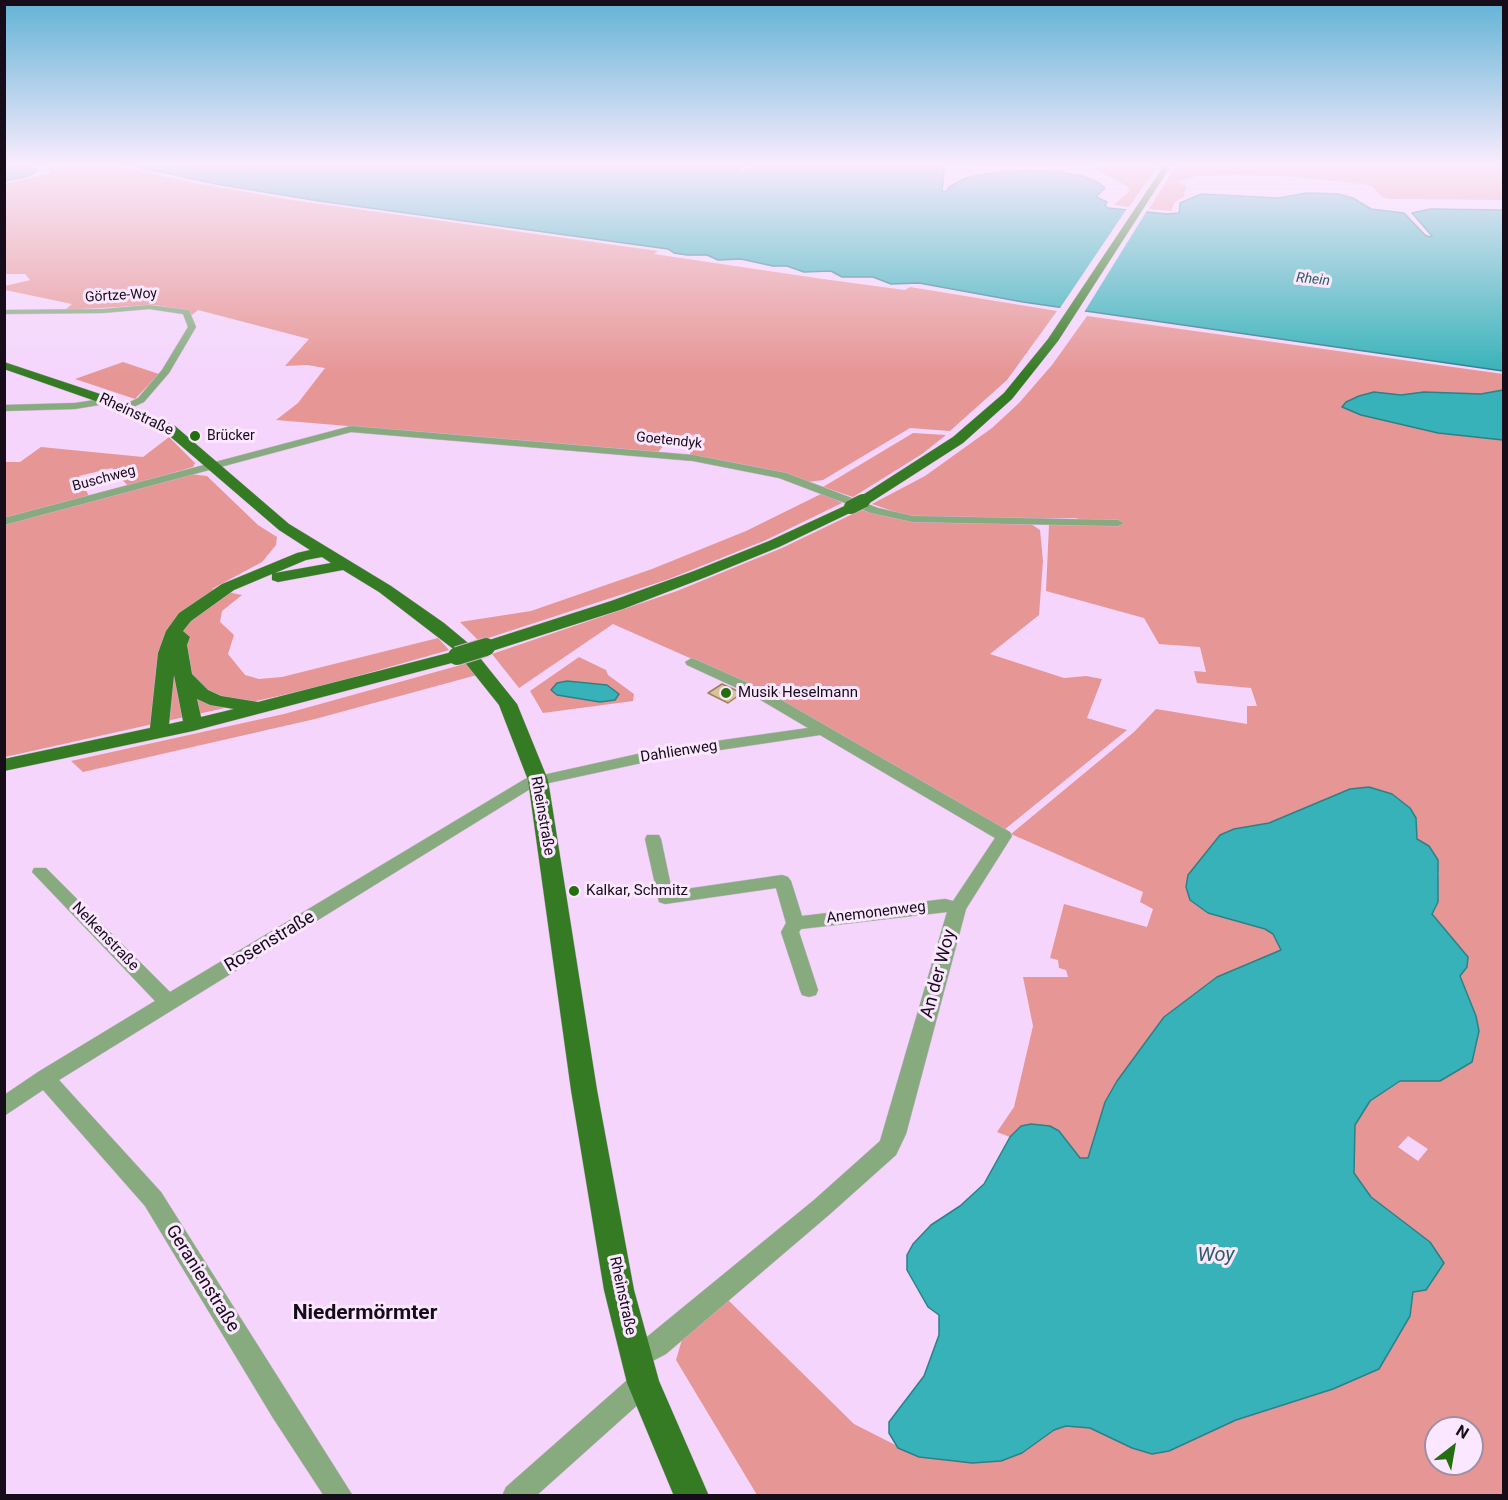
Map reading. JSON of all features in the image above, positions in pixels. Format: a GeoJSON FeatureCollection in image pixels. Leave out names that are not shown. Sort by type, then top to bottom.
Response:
{"type":"FeatureCollection","features":[{"type":"Feature","properties":{"kind":"main road"},"geometry":{"type":"LineString","coordinates":[[4,765],[193,725],[457,656],[617,605],[774,544],[857,504],[958,440],[1008,396],[1037,362],[1122,234]]}},
{"type":"Feature","properties":{"kind":"main road","name":"Rheinstraße"},"geometry":{"type":"LineString","coordinates":[[4,365],[108,401],[170,429],[284,527],[412,607],[462,647],[508,704],[538,780],[584,1090],[619,1290],[639,1370],[692,1496]]}},
{"type":"Feature","properties":{"kind":"main road"},"geometry":{"type":"LineString","coordinates":[[193,725],[178,645],[185,628],[197,614],[283,557],[293,547],[284,527]]}},
{"type":"Feature","properties":{"kind":"main road"},"geometry":{"type":"LineString","coordinates":[[159,733],[167,653],[175,631],[202,603],[247,581],[323,552]]}},
{"type":"Feature","properties":{"kind":"main road"},"geometry":{"type":"LineString","coordinates":[[247,581],[346,565]]}},
{"type":"Feature","properties":{"kind":"main road"},"geometry":{"type":"LineString","coordinates":[[182,674],[202,694],[217,701],[269,706]]}},
{"type":"Feature","properties":{"kind":"street","name":"Görtze-Woy"},"geometry":{"type":"LineString","coordinates":[[4,312],[103,311],[149,307],[186,312],[192,327],[166,371],[141,400],[125,408]]}},
{"type":"Feature","properties":{"kind":"street"},"geometry":{"type":"LineString","coordinates":[[4,408],[75,406],[108,401]]}},
{"type":"Feature","properties":{"kind":"street","name":"Goetendyk"},"geometry":{"type":"LineString","coordinates":[[212,466],[351,429],[693,458],[782,475],[875,511],[913,519],[1119,523]]}},
{"type":"Feature","properties":{"kind":"street","name":"Buschweg"},"geometry":{"type":"LineString","coordinates":[[4,522],[212,466]]}},
{"type":"Feature","properties":{"kind":"street","name":"An der Woy"},"geometry":{"type":"LineString","coordinates":[[515,1496],[639,1370],[657,1345],[822,1208],[888,1148],[895,1134],[957,908],[1004,836],[759,693],[693,662]]}},
{"type":"Feature","properties":{"kind":"street","name":"Dahlienweg"},"geometry":{"type":"LineString","coordinates":[[538,780],[660,753],[821,730]]}},
{"type":"Feature","properties":{"kind":"street","name":"Rosenstraße"},"geometry":{"type":"LineString","coordinates":[[4,1107],[45,1078],[521,786],[538,780]]}},
{"type":"Feature","properties":{"kind":"street"},"geometry":{"type":"LineString","coordinates":[[653,839],[665,898],[782,881],[795,923],[790,932],[809,990]]}},
{"type":"Feature","properties":{"kind":"street","name":"Nelkenstraße"},"geometry":{"type":"LineString","coordinates":[[40,872],[169,1003]]}},
{"type":"Feature","properties":{"kind":"street","name":"Anemonenweg"},"geometry":{"type":"LineString","coordinates":[[795,923],[945,905],[957,908]]}},
{"type":"Feature","properties":{"kind":"street","name":"Geranienstraße"},"geometry":{"type":"LineString","coordinates":[[45,1078],[153,1199],[282,1409],[340,1496]]}},
{"type":"Feature","properties":{"kind":"shaded area"},"geometry":{"type":"Polygon","coordinates":[[[5,234],[536,234],[658,251],[654,254],[823,279],[905,290],[910,287],[1057,311],[1007,380],[950,431],[910,428],[823,480],[808,482],[690,455],[693,435],[686,434],[670,439],[658,452],[276,420],[298,403],[325,368],[307,365],[285,366],[309,339],[198,310],[192,315],[185,310],[155,305],[65,310],[72,304],[5,290],[5,286],[30,280],[25,274],[5,274],[5,234]]]}},
{"type":"Feature","properties":{"kind":"shaded area"},"geometry":{"type":"Polygon","coordinates":[[[1087,316],[1503,374],[1503,1495],[757,1495],[676,1360],[683,1336],[727,1299],[854,1424],[919,1457],[1001,1461],[1022,1453],[1054,1430],[1066,1426],[1090,1428],[1132,1448],[1151,1454],[1169,1451],[1236,1420],[1333,1389],[1410,1316],[1413,1292],[1397,1218],[1371,1197],[1354,1173],[1355,1125],[1370,1101],[1400,1081],[1440,1081],[1472,1062],[1479,1031],[1476,1016],[1460,976],[1467,967],[1468,957],[1432,914],[1438,902],[1436,886],[1439,874],[1429,846],[1417,839],[1416,818],[1410,808],[1392,794],[1369,787],[1269,823],[1234,829],[1190,900],[1208,913],[1265,929],[1273,934],[1281,950],[1217,977],[1164,1017],[1105,1102],[1088,1158],[1080,1158],[1059,1131],[1050,1126],[1031,1124],[1021,1126],[1010,1137],[997,1132],[1014,1107],[1033,1026],[1023,977],[1068,977],[1066,970],[1059,968],[1058,960],[1050,958],[1064,904],[1147,927],[1153,909],[1140,902],[1143,892],[1011,834],[1134,732],[1156,709],[1247,724],[1247,706],[1257,706],[1251,688],[1197,683],[1194,671],[1206,672],[1200,647],[1159,644],[1144,618],[1046,591],[1049,525],[1084,521],[1076,518],[928,518],[901,514],[872,504],[925,476],[992,428],[1019,403],[1052,365],[1087,316]],[[1408,1136],[1398,1147],[1418,1161],[1428,1149],[1408,1136]]]}},
{"type":"Feature","properties":{"kind":"shaded area"},"geometry":{"type":"Polygon","coordinates":[[[123,362],[159,374],[135,399],[75,379],[123,362]]]}},
{"type":"Feature","properties":{"kind":"shaded area"},"geometry":{"type":"Polygon","coordinates":[[[913,433],[946,435],[922,454],[853,497],[823,487],[913,433]]]}},
{"type":"Feature","properties":{"kind":"shaded area"},"geometry":{"type":"Polygon","coordinates":[[[169,437],[195,463],[193,467],[128,486],[112,468],[79,476],[89,496],[5,519],[5,462],[20,462],[41,447],[143,457],[169,437]]]}},
{"type":"Feature","properties":{"kind":"shaded area"},"geometry":{"type":"Polygon","coordinates":[[[190,474],[207,476],[258,525],[277,537],[276,545],[262,562],[212,589],[242,595],[222,611],[220,622],[234,635],[228,654],[245,675],[259,679],[282,677],[438,638],[449,650],[319,687],[5,757],[5,524],[190,474]]]}},
{"type":"Feature","properties":{"kind":"shaded area"},"geometry":{"type":"Polygon","coordinates":[[[823,493],[842,503],[766,540],[669,579],[479,641],[460,622],[531,611],[652,569],[746,531],[823,493]]]}},
{"type":"Feature","properties":{"kind":"shaded area"},"geometry":{"type":"Polygon","coordinates":[[[861,510],[913,521],[1028,522],[1040,530],[1043,561],[1039,615],[990,654],[1064,678],[1086,676],[1102,679],[1087,718],[1127,730],[1004,830],[762,690],[613,624],[519,688],[492,654],[677,591],[782,548],[861,510]]]}},
{"type":"Feature","properties":{"kind":"shaded area"},"geometry":{"type":"Polygon","coordinates":[[[579,657],[606,670],[608,675],[634,694],[633,701],[543,713],[530,691],[579,657]]]}},
{"type":"Feature","properties":{"kind":"shaded area"},"geometry":{"type":"Polygon","coordinates":[[[468,663],[477,675],[315,719],[83,772],[71,761],[284,714],[468,663]]]}},
{"type":"Feature","properties":{"kind":"water","name":"Rhein"},"geometry":{"type":"Polygon","coordinates":[[[559,234],[1424,234],[1430,237],[1432,236],[1430,234],[1503,234],[1503,371],[1023,302],[919,283],[891,284],[873,277],[842,277],[831,271],[804,272],[787,266],[773,266],[741,259],[718,260],[707,255],[674,253],[668,249],[559,234]]]}},
{"type":"Feature","properties":{"kind":"water"},"geometry":{"type":"Polygon","coordinates":[[[1503,390],[1503,440],[1438,433],[1361,415],[1342,407],[1346,402],[1374,392],[1401,395],[1424,392],[1481,394],[1503,390]]]}},
{"type":"Feature","properties":{"kind":"water"},"geometry":{"type":"Polygon","coordinates":[[[567,681],[607,685],[619,694],[615,700],[600,702],[557,695],[551,690],[557,683],[567,681]]]}},
{"type":"Feature","properties":{"kind":"water","name":"Woy"},"geometry":{"type":"Polygon","coordinates":[[[1369,787],[1392,794],[1410,808],[1416,818],[1417,839],[1429,846],[1438,860],[1438,902],[1432,914],[1468,957],[1467,967],[1460,976],[1476,1016],[1479,1031],[1472,1062],[1440,1081],[1400,1081],[1370,1101],[1355,1125],[1354,1173],[1371,1197],[1430,1242],[1444,1263],[1426,1290],[1413,1292],[1410,1316],[1379,1369],[1333,1389],[1236,1420],[1169,1451],[1152,1454],[1132,1448],[1090,1428],[1066,1426],[1054,1430],[1022,1453],[1001,1461],[972,1463],[919,1457],[898,1448],[889,1433],[889,1422],[924,1376],[939,1335],[939,1315],[928,1307],[907,1270],[907,1255],[913,1244],[931,1225],[960,1206],[984,1184],[1010,1137],[1021,1126],[1031,1124],[1050,1126],[1059,1131],[1080,1158],[1088,1158],[1105,1102],[1117,1081],[1164,1017],[1217,977],[1281,950],[1273,934],[1265,929],[1208,913],[1190,900],[1186,887],[1188,875],[1220,835],[1234,829],[1269,823],[1350,789],[1369,787]]]}},
{"type":"Feature","properties":{"kind":"pier"},"geometry":{"type":"Polygon","coordinates":[[[1110,234],[1133,234],[1083,314],[1058,311],[1110,234]]]}},
{"type":"Feature","properties":{"kind":"building","name":"Musik Heselmann"},"geometry":{"type":"Polygon","coordinates":[[[722,684],[742,693],[728,703],[708,693],[722,684]]]}},
{"type":"Feature","properties":{"kind":"place","name":"Brücker"},"geometry":{"type":"Point","coordinates":[195,436]}},
{"type":"Feature","properties":{"kind":"place","name":"Musik Heselmann"},"geometry":{"type":"Point","coordinates":[726,693]}},
{"type":"Feature","properties":{"kind":"place","name":"Kalkar, Schmitz"},"geometry":{"type":"Point","coordinates":[574,891]}},
{"type":"Feature","properties":{"kind":"district","name":"Niedermörmter"},"geometry":{"type":"Point","coordinates":[365,1314]}}]}
